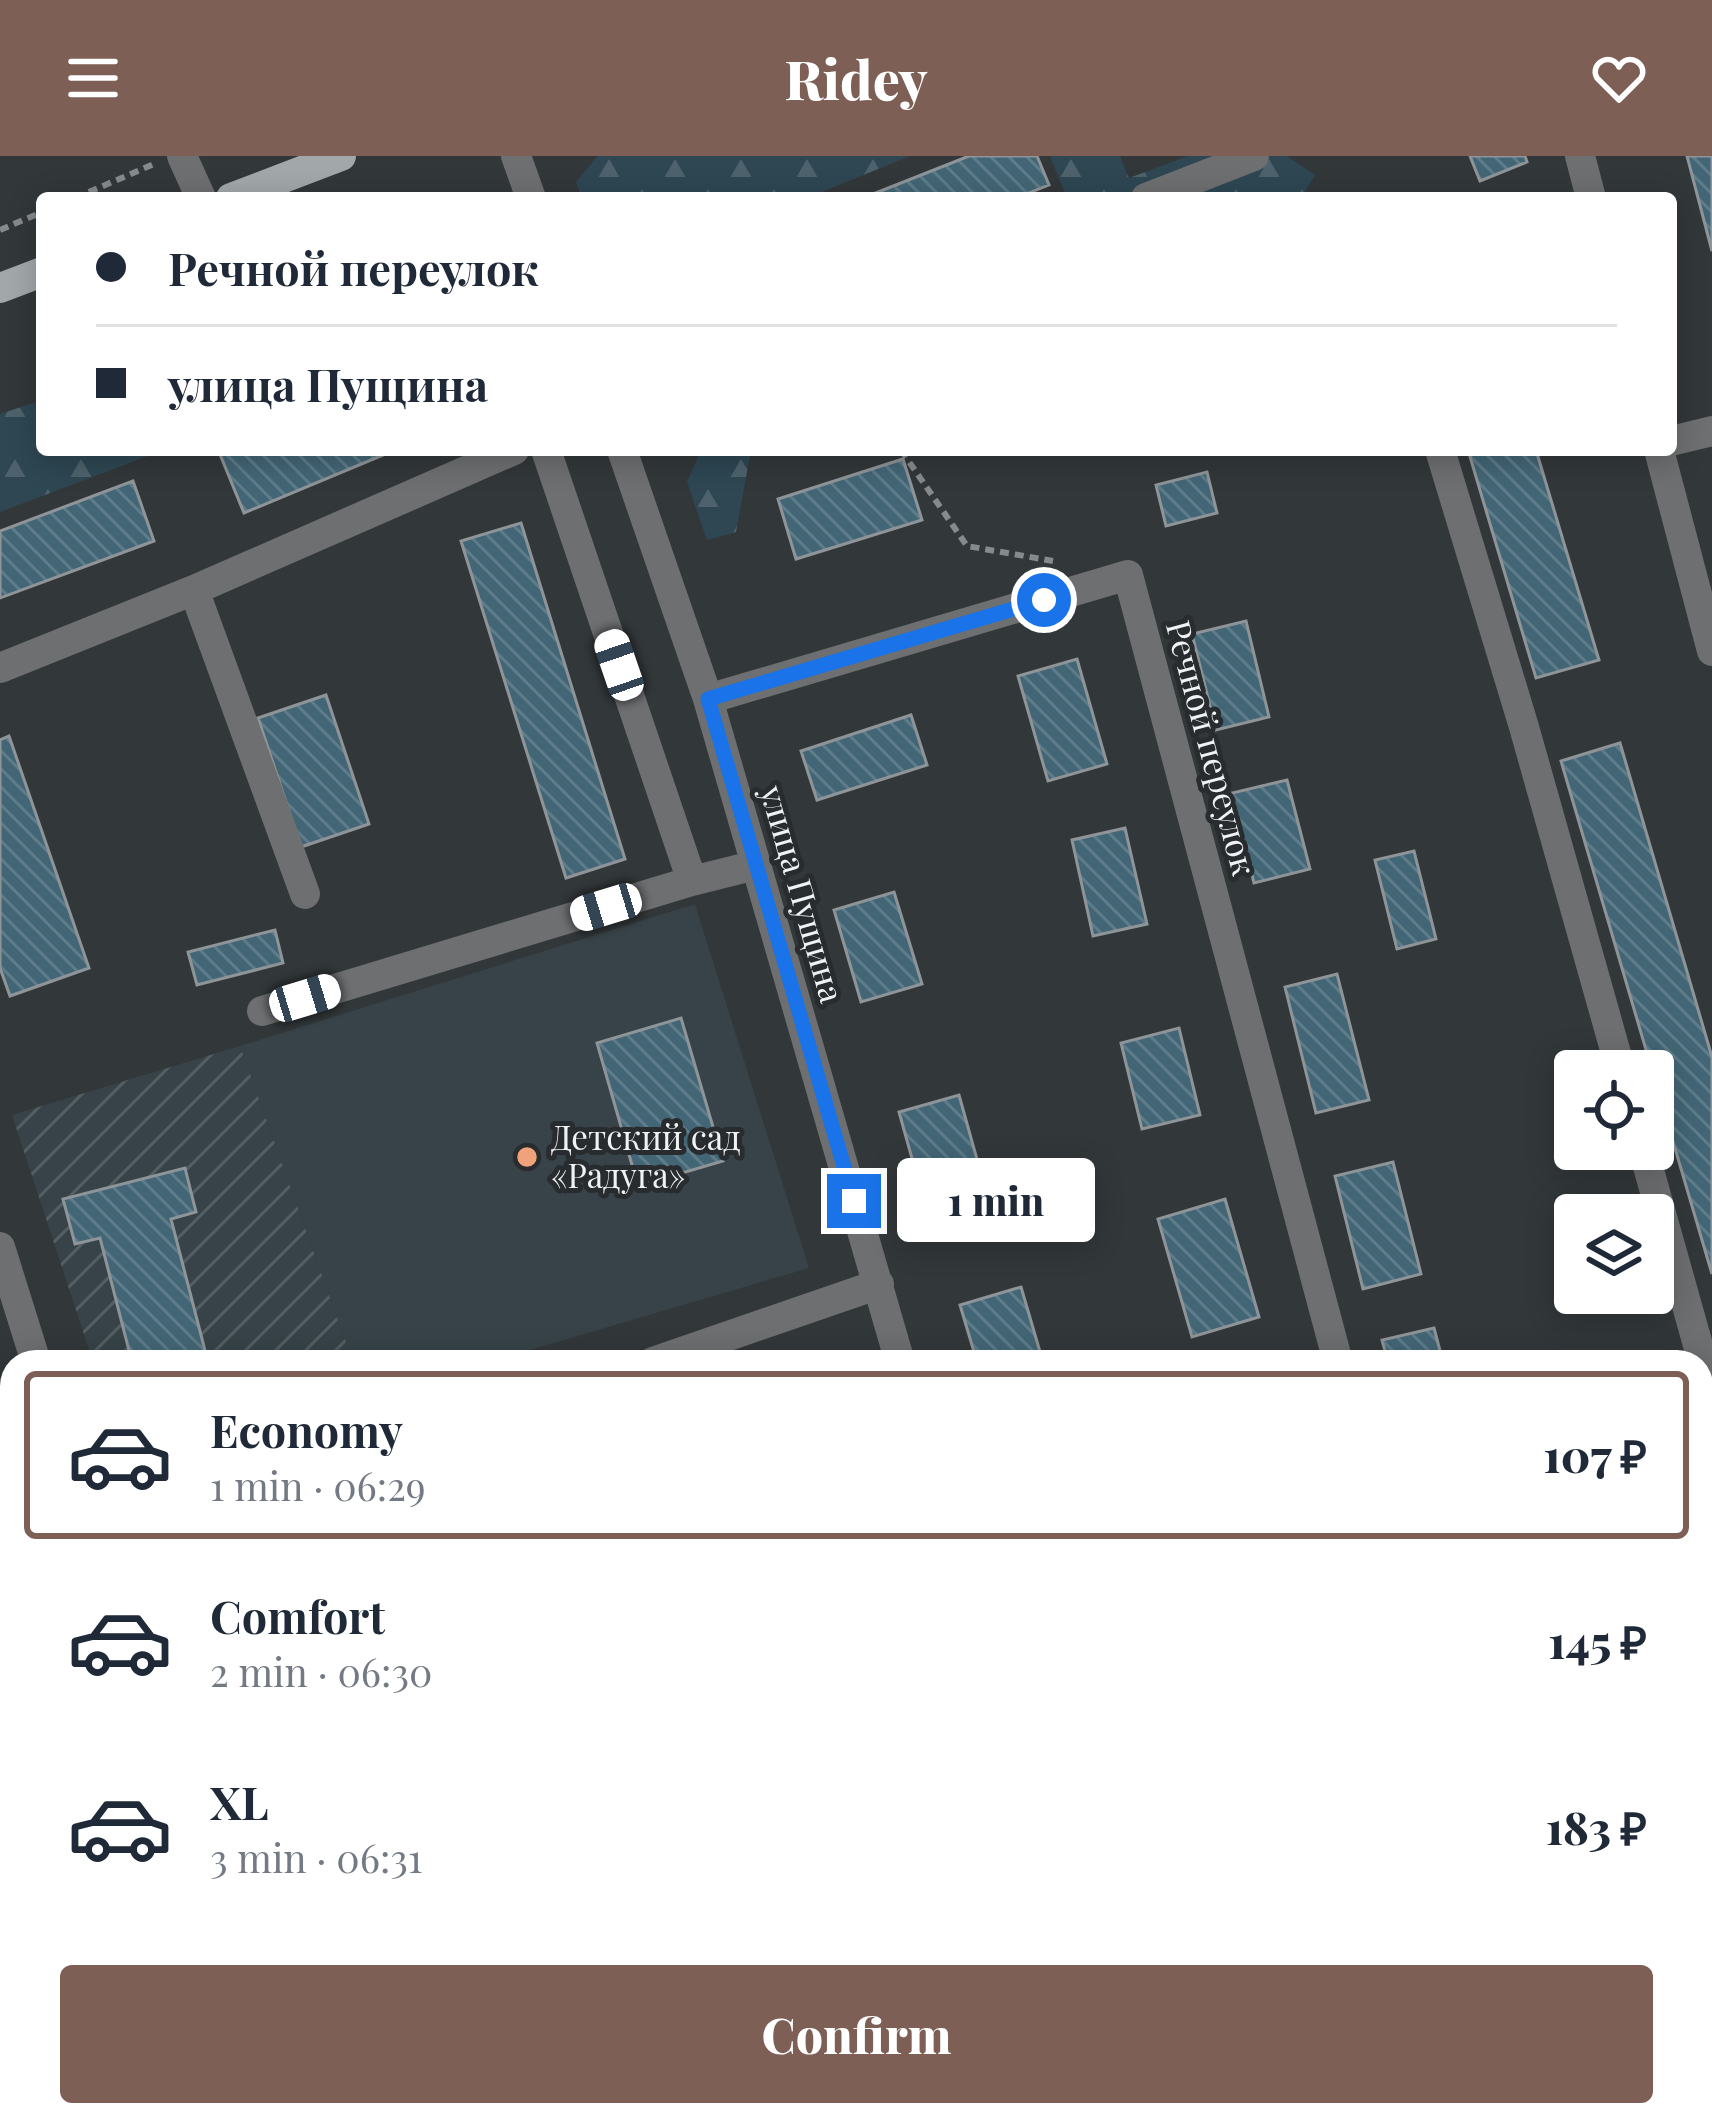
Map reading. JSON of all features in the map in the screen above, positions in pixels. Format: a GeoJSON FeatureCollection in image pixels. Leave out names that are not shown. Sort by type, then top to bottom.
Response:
{"type":"FeatureCollection","features":[{"type":"Feature","properties":{"kind":"main road"},"geometry":{"type":"LineString","coordinates":[[247,192],[341,156]]}},
{"type":"Feature","properties":{"kind":"main road"},"geometry":{"type":"LineString","coordinates":[[0,288],[36,274]]}},
{"type":"Feature","properties":{"kind":"street"},"geometry":{"type":"LineString","coordinates":[[182,156],[199,192]]}},
{"type":"Feature","properties":{"kind":"street"},"geometry":{"type":"LineString","coordinates":[[515,156],[529,192]]}},
{"type":"Feature","properties":{"kind":"street"},"geometry":{"type":"LineString","coordinates":[[1161,192],[1254,156]]}},
{"type":"Feature","properties":{"kind":"street"},"geometry":{"type":"LineString","coordinates":[[1580,156],[1589,192]]}},
{"type":"Feature","properties":{"kind":"street"},"geometry":{"type":"LineString","coordinates":[[1677,440],[1712,431]]}},
{"type":"Feature","properties":{"kind":"street"},"geometry":{"type":"LineString","coordinates":[[0,668],[194,590],[500,456]]}},
{"type":"Feature","properties":{"kind":"street"},"geometry":{"type":"LineString","coordinates":[[548,456],[692,880]]}},
{"type":"Feature","properties":{"kind":"street","name":"улица Пущина"},"geometry":{"type":"LineString","coordinates":[[624,456],[708,699],[897,1350]]}},
{"type":"Feature","properties":{"kind":"street"},"geometry":{"type":"LineString","coordinates":[[1442,456],[1615,1050]]}},
{"type":"Feature","properties":{"kind":"street"},"geometry":{"type":"LineString","coordinates":[[1661,456],[1712,651]]}},
{"type":"Feature","properties":{"kind":"street","name":"Речной переулок"},"geometry":{"type":"LineString","coordinates":[[708,699],[1128,575],[1335,1350]]}},
{"type":"Feature","properties":{"kind":"street"},"geometry":{"type":"LineString","coordinates":[[194,590],[305,894]]}},
{"type":"Feature","properties":{"kind":"street"},"geometry":{"type":"LineString","coordinates":[[262,1011],[692,880],[756,865]]}},
{"type":"Feature","properties":{"kind":"street"},"geometry":{"type":"LineString","coordinates":[[1649,1170],[1699,1350]]}},
{"type":"Feature","properties":{"kind":"street"},"geometry":{"type":"LineString","coordinates":[[0,1246],[32,1350]]}},
{"type":"Feature","properties":{"kind":"street"},"geometry":{"type":"LineString","coordinates":[[687,1350],[879,1284]]}},
{"type":"Feature","properties":{"kind":"path"},"geometry":{"type":"LineString","coordinates":[[89,192],[172,156]]}},
{"type":"Feature","properties":{"kind":"path"},"geometry":{"type":"LineString","coordinates":[[0,230],[36,215]]}},
{"type":"Feature","properties":{"kind":"path"},"geometry":{"type":"LineString","coordinates":[[906,456],[967,546],[1059,562]]}},
{"type":"Feature","properties":{"kind":"shaded area","name":"Детский сад «Радуга»"},"geometry":{"type":"Polygon","coordinates":[[[695,904],[809,1268],[530,1350],[349,1350],[240,1046],[695,904]]]}},
{"type":"Feature","properties":{"kind":"shaded area"},"geometry":{"type":"Polygon","coordinates":[[[240,1046],[349,1350],[89,1350],[12,1115],[240,1046]]]}},
{"type":"Feature","properties":{"kind":"green space"},"geometry":{"type":"Polygon","coordinates":[[[598,156],[910,156],[822,192],[580,192],[576,182],[598,156]]]}},
{"type":"Feature","properties":{"kind":"green space"},"geometry":{"type":"Polygon","coordinates":[[[1050,156],[1120,156],[1129,178],[1188,156],[1287,156],[1315,175],[1305,192],[1065,192],[1050,156]]]}},
{"type":"Feature","properties":{"kind":"green space"},"geometry":{"type":"Polygon","coordinates":[[[36,402],[36,456],[148,456],[0,512],[0,414],[36,402]]]}},
{"type":"Feature","properties":{"kind":"green space"},"geometry":{"type":"Polygon","coordinates":[[[698,456],[750,456],[736,532],[707,540],[687,482],[698,456]]]}},
{"type":"Feature","properties":{"kind":"building"},"geometry":{"type":"Polygon","coordinates":[[[969,156],[1037,156],[1049,185],[1031,192],[878,192],[969,156]]]}},
{"type":"Feature","properties":{"kind":"building"},"geometry":{"type":"Polygon","coordinates":[[[1470,156],[1525,156],[1527,162],[1480,181],[1470,156]]]}},
{"type":"Feature","properties":{"kind":"building"},"geometry":{"type":"Polygon","coordinates":[[[1687,156],[1712,156],[1712,251],[1687,156]]]}},
{"type":"Feature","properties":{"kind":"building"},"geometry":{"type":"Polygon","coordinates":[[[221,456],[381,456],[244,513],[221,456]]]}},
{"type":"Feature","properties":{"kind":"building"},"geometry":{"type":"Polygon","coordinates":[[[1470,456],[1538,456],[1599,660],[1536,678],[1470,456]]]}},
{"type":"Feature","properties":{"kind":"building"},"geometry":{"type":"Polygon","coordinates":[[[903,459],[922,520],[796,559],[778,499],[903,459]]]}},
{"type":"Feature","properties":{"kind":"building"},"geometry":{"type":"Polygon","coordinates":[[[1207,472],[1217,513],[1166,526],[1156,485],[1207,472]]]}},
{"type":"Feature","properties":{"kind":"building"},"geometry":{"type":"Polygon","coordinates":[[[133,481],[154,541],[0,598],[0,531],[133,481]]]}},
{"type":"Feature","properties":{"kind":"building"},"geometry":{"type":"Polygon","coordinates":[[[521,523],[625,859],[566,878],[461,541],[521,523]]]}},
{"type":"Feature","properties":{"kind":"building"},"geometry":{"type":"Polygon","coordinates":[[[1246,621],[1269,717],[1216,730],[1192,634],[1246,621]]]}},
{"type":"Feature","properties":{"kind":"building"},"geometry":{"type":"Polygon","coordinates":[[[1077,659],[1107,764],[1048,781],[1018,676],[1077,659]]]}},
{"type":"Feature","properties":{"kind":"building"},"geometry":{"type":"Polygon","coordinates":[[[326,695],[369,824],[301,847],[258,718],[326,695]]]}},
{"type":"Feature","properties":{"kind":"building"},"geometry":{"type":"Polygon","coordinates":[[[911,715],[927,765],[817,800],[801,751],[911,715]]]}},
{"type":"Feature","properties":{"kind":"building"},"geometry":{"type":"Polygon","coordinates":[[[9,736],[89,968],[10,996],[0,968],[0,740],[9,736]]]}},
{"type":"Feature","properties":{"kind":"building"},"geometry":{"type":"Polygon","coordinates":[[[1620,743],[1712,1057],[1712,1274],[1674,1145],[1674,1050],[1646,1050],[1561,761],[1620,743]]]}},
{"type":"Feature","properties":{"kind":"building"},"geometry":{"type":"Polygon","coordinates":[[[1287,780],[1310,869],[1254,883],[1232,793],[1287,780]]]}},
{"type":"Feature","properties":{"kind":"building"},"geometry":{"type":"Polygon","coordinates":[[[1125,828],[1147,924],[1093,936],[1072,840],[1125,828]]]}},
{"type":"Feature","properties":{"kind":"building"},"geometry":{"type":"Polygon","coordinates":[[[1414,851],[1436,939],[1397,949],[1375,860],[1414,851]]]}},
{"type":"Feature","properties":{"kind":"building"},"geometry":{"type":"Polygon","coordinates":[[[894,892],[922,984],[861,1002],[834,910],[894,892]]]}},
{"type":"Feature","properties":{"kind":"building"},"geometry":{"type":"Polygon","coordinates":[[[275,930],[283,963],[197,985],[188,952],[275,930]]]}},
{"type":"Feature","properties":{"kind":"building"},"geometry":{"type":"Polygon","coordinates":[[[1337,974],[1369,1100],[1316,1113],[1285,987],[1337,974]]]}},
{"type":"Feature","properties":{"kind":"building"},"geometry":{"type":"Polygon","coordinates":[[[681,1018],[723,1161],[638,1186],[597,1043],[681,1018]]]}},
{"type":"Feature","properties":{"kind":"building"},"geometry":{"type":"Polygon","coordinates":[[[1179,1028],[1200,1115],[1142,1129],[1121,1043],[1179,1028]]]}},
{"type":"Feature","properties":{"kind":"building"},"geometry":{"type":"Polygon","coordinates":[[[959,1095],[985,1188],[925,1205],[899,1112],[959,1095]]]}},
{"type":"Feature","properties":{"kind":"building"},"geometry":{"type":"Polygon","coordinates":[[[1393,1162],[1421,1274],[1363,1289],[1335,1176],[1393,1162]]]}},
{"type":"Feature","properties":{"kind":"building"},"geometry":{"type":"Polygon","coordinates":[[[185,1168],[196,1212],[171,1219],[205,1350],[129,1350],[100,1238],[75,1244],[63,1199],[185,1168]]]}},
{"type":"Feature","properties":{"kind":"building"},"geometry":{"type":"Polygon","coordinates":[[[1225,1199],[1259,1317],[1192,1337],[1158,1219],[1225,1199]]]}},
{"type":"Feature","properties":{"kind":"building"},"geometry":{"type":"Polygon","coordinates":[[[1021,1287],[1039,1350],[973,1350],[960,1305],[1021,1287]]]}},
{"type":"Feature","properties":{"kind":"building"},"geometry":{"type":"Polygon","coordinates":[[[1434,1328],[1440,1350],[1385,1350],[1382,1340],[1434,1328]]]}},
{"type":"Feature","properties":{"kind":"place","name":"Детский сад «Радуга»"},"geometry":{"type":"Point","coordinates":[527,1157]}},
{"type":"Feature","properties":{"kind":"route"},"geometry":{"type":"LineString","coordinates":[[854,1201],[708,699],[1044,600]]}}]}
